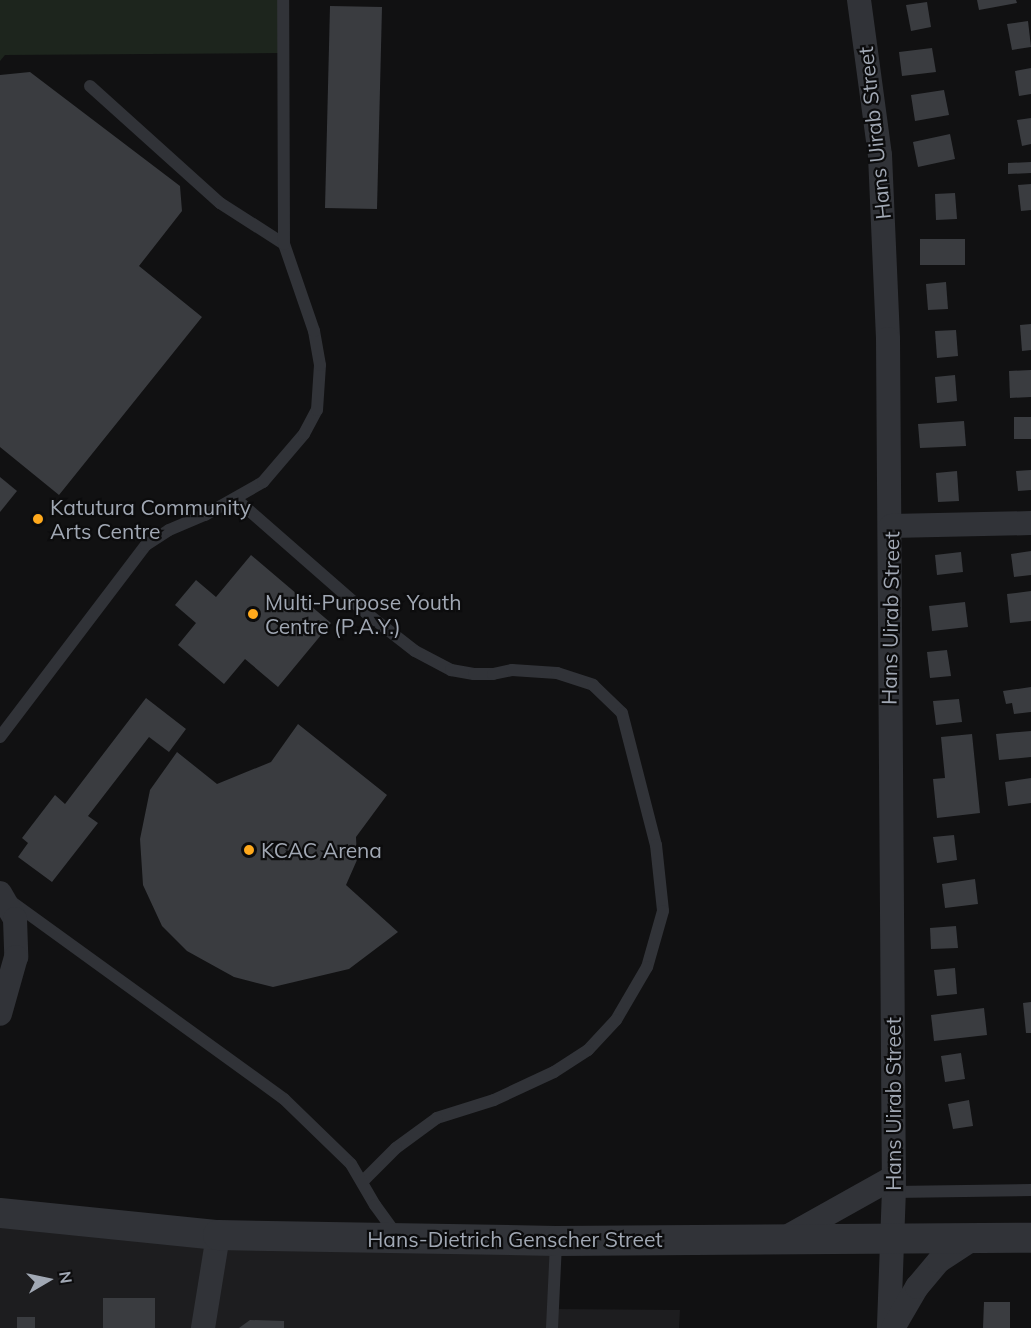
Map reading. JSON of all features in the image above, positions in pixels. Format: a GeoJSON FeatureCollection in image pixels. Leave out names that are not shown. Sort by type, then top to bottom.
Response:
{"type":"FeatureCollection","features":[{"type":"Feature","properties":{"kind":"street","name":"Hans Uirab Street"},"geometry":{"type":"LineString","coordinates":[[859,0],[880,155],[891,526],[889,724],[894,1185],[891,1328]]}},
{"type":"Feature","properties":{"kind":"street"},"geometry":{"type":"LineString","coordinates":[[891,526],[1031,523]]}},
{"type":"Feature","properties":{"kind":"street"},"geometry":{"type":"LineString","coordinates":[[0,1014],[16,957],[15,919],[1,894]]}},
{"type":"Feature","properties":{"kind":"street"},"geometry":{"type":"LineString","coordinates":[[783,1239],[894,1185]]}},
{"type":"Feature","properties":{"kind":"street","name":"Hans-Dietrich Genscher Street"},"geometry":{"type":"LineString","coordinates":[[0,1212],[218,1234],[400,1239],[556,1241],[1031,1238]]}},
{"type":"Feature","properties":{"kind":"street"},"geometry":{"type":"LineString","coordinates":[[203,1328],[218,1234]]}},
{"type":"Feature","properties":{"kind":"street"},"geometry":{"type":"LineString","coordinates":[[891,1328],[917,1287],[939,1261],[974,1238]]}},
{"type":"Feature","properties":{"kind":"lane"},"geometry":{"type":"LineString","coordinates":[[0,737],[146,545],[169,530],[236,499],[262,483],[304,434],[317,410],[320,365],[314,331],[284,244],[283,0]]}},
{"type":"Feature","properties":{"kind":"lane"},"geometry":{"type":"LineString","coordinates":[[90,86],[220,203],[284,244]]}},
{"type":"Feature","properties":{"kind":"lane"},"geometry":{"type":"LineString","coordinates":[[236,499],[365,612],[424,656],[451,670],[474,675],[512,670],[557,673],[593,685],[622,713],[656,845],[663,911],[647,967],[616,1020],[588,1050],[554,1072],[495,1100],[437,1118],[396,1148],[362,1182]]}},
{"type":"Feature","properties":{"kind":"lane"},"geometry":{"type":"LineString","coordinates":[[1,894],[284,1099],[351,1164],[400,1239]]}},
{"type":"Feature","properties":{"kind":"lane"},"geometry":{"type":"LineString","coordinates":[[894,1185],[1031,1190]]}},
{"type":"Feature","properties":{"kind":"lane"},"geometry":{"type":"LineString","coordinates":[[552,1328],[556,1241]]}},
{"type":"Feature","properties":{"kind":"shaded area"},"geometry":{"type":"Polygon","coordinates":[[[0,0],[280,0],[280,53],[5,55],[0,61],[0,0]]]}},
{"type":"Feature","properties":{"kind":"shaded area"},"geometry":{"type":"Polygon","coordinates":[[[0,1213],[556,1241],[553,1309],[680,1310],[679,1328],[0,1328],[0,1213]]]}},
{"type":"Feature","properties":{"kind":"building"},"geometry":{"type":"Polygon","coordinates":[[[977,0],[1016,0],[1017,3],[979,10],[977,0]]]}},
{"type":"Feature","properties":{"kind":"building"},"geometry":{"type":"Polygon","coordinates":[[[927,2],[931,27],[911,31],[906,5],[927,2]]]}},
{"type":"Feature","properties":{"kind":"building"},"geometry":{"type":"Polygon","coordinates":[[[330,6],[382,7],[377,209],[325,208],[330,6]]]}},
{"type":"Feature","properties":{"kind":"building"},"geometry":{"type":"Polygon","coordinates":[[[1028,21],[1031,47],[1012,50],[1007,24],[1028,21]]]}},
{"type":"Feature","properties":{"kind":"building"},"geometry":{"type":"Polygon","coordinates":[[[932,48],[936,72],[902,76],[899,52],[932,48]]]}},
{"type":"Feature","properties":{"kind":"building"},"geometry":{"type":"Polygon","coordinates":[[[1031,68],[1031,94],[1019,96],[1015,71],[1031,68]]]}},
{"type":"Feature","properties":{"kind":"building"},"geometry":{"type":"Polygon","coordinates":[[[30,72],[180,186],[182,211],[139,266],[202,317],[59,495],[0,447],[0,75],[30,72]]]}},
{"type":"Feature","properties":{"kind":"building"},"geometry":{"type":"Polygon","coordinates":[[[944,90],[949,115],[915,121],[911,95],[944,90]]]}},
{"type":"Feature","properties":{"kind":"building"},"geometry":{"type":"Polygon","coordinates":[[[1031,118],[1031,144],[1022,146],[1017,120],[1031,118]]]}},
{"type":"Feature","properties":{"kind":"building"},"geometry":{"type":"Polygon","coordinates":[[[950,134],[955,159],[918,167],[913,142],[950,134]]]}},
{"type":"Feature","properties":{"kind":"building"},"geometry":{"type":"Polygon","coordinates":[[[1031,162],[1031,173],[1008,174],[1008,163],[1031,162]]]}},
{"type":"Feature","properties":{"kind":"building"},"geometry":{"type":"Polygon","coordinates":[[[1031,184],[1031,210],[1021,211],[1018,185],[1031,184]]]}},
{"type":"Feature","properties":{"kind":"building"},"geometry":{"type":"Polygon","coordinates":[[[955,193],[957,219],[936,220],[935,194],[955,193]]]}},
{"type":"Feature","properties":{"kind":"building"},"geometry":{"type":"Polygon","coordinates":[[[920,239],[965,239],[965,265],[920,265],[920,239]]]}},
{"type":"Feature","properties":{"kind":"building"},"geometry":{"type":"Polygon","coordinates":[[[946,282],[948,309],[928,310],[926,284],[946,282]]]}},
{"type":"Feature","properties":{"kind":"building"},"geometry":{"type":"Polygon","coordinates":[[[1031,324],[1031,350],[1022,351],[1020,325],[1031,324]]]}},
{"type":"Feature","properties":{"kind":"building"},"geometry":{"type":"Polygon","coordinates":[[[956,330],[958,356],[937,358],[935,331],[956,330]]]}},
{"type":"Feature","properties":{"kind":"building"},"geometry":{"type":"Polygon","coordinates":[[[1031,370],[1031,397],[1010,398],[1009,371],[1031,370]]]}},
{"type":"Feature","properties":{"kind":"building"},"geometry":{"type":"Polygon","coordinates":[[[955,375],[957,401],[937,403],[935,377],[955,375]]]}},
{"type":"Feature","properties":{"kind":"building"},"geometry":{"type":"Polygon","coordinates":[[[1014,417],[1031,417],[1031,439],[1014,439],[1014,417]]]}},
{"type":"Feature","properties":{"kind":"building"},"geometry":{"type":"Polygon","coordinates":[[[964,421],[966,446],[920,448],[918,424],[964,421]]]}},
{"type":"Feature","properties":{"kind":"building"},"geometry":{"type":"Polygon","coordinates":[[[1031,470],[1031,490],[1018,491],[1016,471],[1031,470]]]}},
{"type":"Feature","properties":{"kind":"building"},"geometry":{"type":"Polygon","coordinates":[[[957,471],[959,501],[938,502],[936,473],[957,471]]]}},
{"type":"Feature","properties":{"kind":"building"},"geometry":{"type":"Polygon","coordinates":[[[0,477],[17,491],[0,512],[0,477]]]}},
{"type":"Feature","properties":{"kind":"building"},"geometry":{"type":"Polygon","coordinates":[[[1031,551],[1031,575],[1014,577],[1011,554],[1031,551]]]}},
{"type":"Feature","properties":{"kind":"building"},"geometry":{"type":"Polygon","coordinates":[[[961,552],[963,572],[937,575],[935,555],[961,552]]]}},
{"type":"Feature","properties":{"kind":"building","name":"Multi-Purpose Youth Centre (P.A.Y.)"},"geometry":{"type":"Polygon","coordinates":[[[251,555],[331,623],[278,687],[245,659],[224,684],[178,645],[196,623],[175,605],[196,580],[216,597],[251,555]]]}},
{"type":"Feature","properties":{"kind":"building"},"geometry":{"type":"Polygon","coordinates":[[[1031,591],[1031,621],[1010,623],[1007,594],[1031,591]]]}},
{"type":"Feature","properties":{"kind":"building"},"geometry":{"type":"Polygon","coordinates":[[[965,602],[968,627],[932,631],[929,606],[965,602]]]}},
{"type":"Feature","properties":{"kind":"building"},"geometry":{"type":"Polygon","coordinates":[[[947,650],[951,676],[930,678],[927,652],[947,650]]]}},
{"type":"Feature","properties":{"kind":"building"},"geometry":{"type":"Polygon","coordinates":[[[1031,687],[1031,712],[1014,714],[1012,703],[1006,704],[1003,691],[1031,687]]]}},
{"type":"Feature","properties":{"kind":"building"},"geometry":{"type":"Polygon","coordinates":[[[146,698],[186,729],[169,752],[149,737],[88,816],[98,823],[52,882],[18,857],[28,843],[22,838],[55,795],[65,804],[146,698]]]}},
{"type":"Feature","properties":{"kind":"building"},"geometry":{"type":"Polygon","coordinates":[[[959,699],[962,722],[936,725],[933,701],[959,699]]]}},
{"type":"Feature","properties":{"kind":"building","name":"KCAC Arena"},"geometry":{"type":"Polygon","coordinates":[[[298,724],[387,795],[356,837],[357,860],[346,885],[398,932],[349,969],[273,987],[234,977],[187,951],[162,926],[143,885],[140,839],[150,790],[177,752],[217,784],[271,762],[298,724]]]}},
{"type":"Feature","properties":{"kind":"building"},"geometry":{"type":"Polygon","coordinates":[[[1031,731],[1031,757],[999,760],[996,734],[1031,731]]]}},
{"type":"Feature","properties":{"kind":"building"},"geometry":{"type":"Polygon","coordinates":[[[972,734],[980,813],[937,818],[933,779],[945,778],[941,737],[972,734]]]}},
{"type":"Feature","properties":{"kind":"building"},"geometry":{"type":"Polygon","coordinates":[[[1031,778],[1031,803],[1008,806],[1005,782],[1031,778]]]}},
{"type":"Feature","properties":{"kind":"building"},"geometry":{"type":"Polygon","coordinates":[[[954,835],[957,860],[937,863],[933,837],[954,835]]]}},
{"type":"Feature","properties":{"kind":"building"},"geometry":{"type":"Polygon","coordinates":[[[975,879],[978,904],[945,908],[942,884],[975,879]]]}},
{"type":"Feature","properties":{"kind":"building"},"geometry":{"type":"Polygon","coordinates":[[[956,926],[958,948],[931,949],[930,928],[956,926]]]}},
{"type":"Feature","properties":{"kind":"building"},"geometry":{"type":"Polygon","coordinates":[[[955,968],[957,994],[937,996],[934,970],[955,968]]]}},
{"type":"Feature","properties":{"kind":"building"},"geometry":{"type":"Polygon","coordinates":[[[1031,1002],[1031,1033],[1026,1033],[1023,1003],[1031,1002]]]}},
{"type":"Feature","properties":{"kind":"building"},"geometry":{"type":"Polygon","coordinates":[[[984,1008],[987,1035],[934,1041],[931,1015],[984,1008]]]}},
{"type":"Feature","properties":{"kind":"building"},"geometry":{"type":"Polygon","coordinates":[[[961,1053],[965,1079],[945,1082],[941,1056],[961,1053]]]}},
{"type":"Feature","properties":{"kind":"building"},"geometry":{"type":"Polygon","coordinates":[[[969,1100],[973,1126],[953,1129],[948,1104],[969,1100]]]}},
{"type":"Feature","properties":{"kind":"building"},"geometry":{"type":"Polygon","coordinates":[[[103,1298],[155,1298],[155,1328],[103,1328],[103,1298]]]}},
{"type":"Feature","properties":{"kind":"building"},"geometry":{"type":"Polygon","coordinates":[[[984,1302],[1010,1302],[1010,1328],[983,1328],[984,1302]]]}},
{"type":"Feature","properties":{"kind":"building"},"geometry":{"type":"Polygon","coordinates":[[[17,1317],[35,1317],[35,1328],[17,1328],[17,1317]]]}},
{"type":"Feature","properties":{"kind":"building"},"geometry":{"type":"Polygon","coordinates":[[[250,1320],[284,1321],[284,1328],[239,1328],[250,1320]]]}},
{"type":"Feature","properties":{"kind":"place","name":"Katutura Community Arts Centre"},"geometry":{"type":"Point","coordinates":[38,519]}},
{"type":"Feature","properties":{"kind":"place","name":"Multi-Purpose Youth Centre (P.A.Y.)"},"geometry":{"type":"Point","coordinates":[253,614]}},
{"type":"Feature","properties":{"kind":"place","name":"KCAC Arena"},"geometry":{"type":"Point","coordinates":[249,850]}}]}
